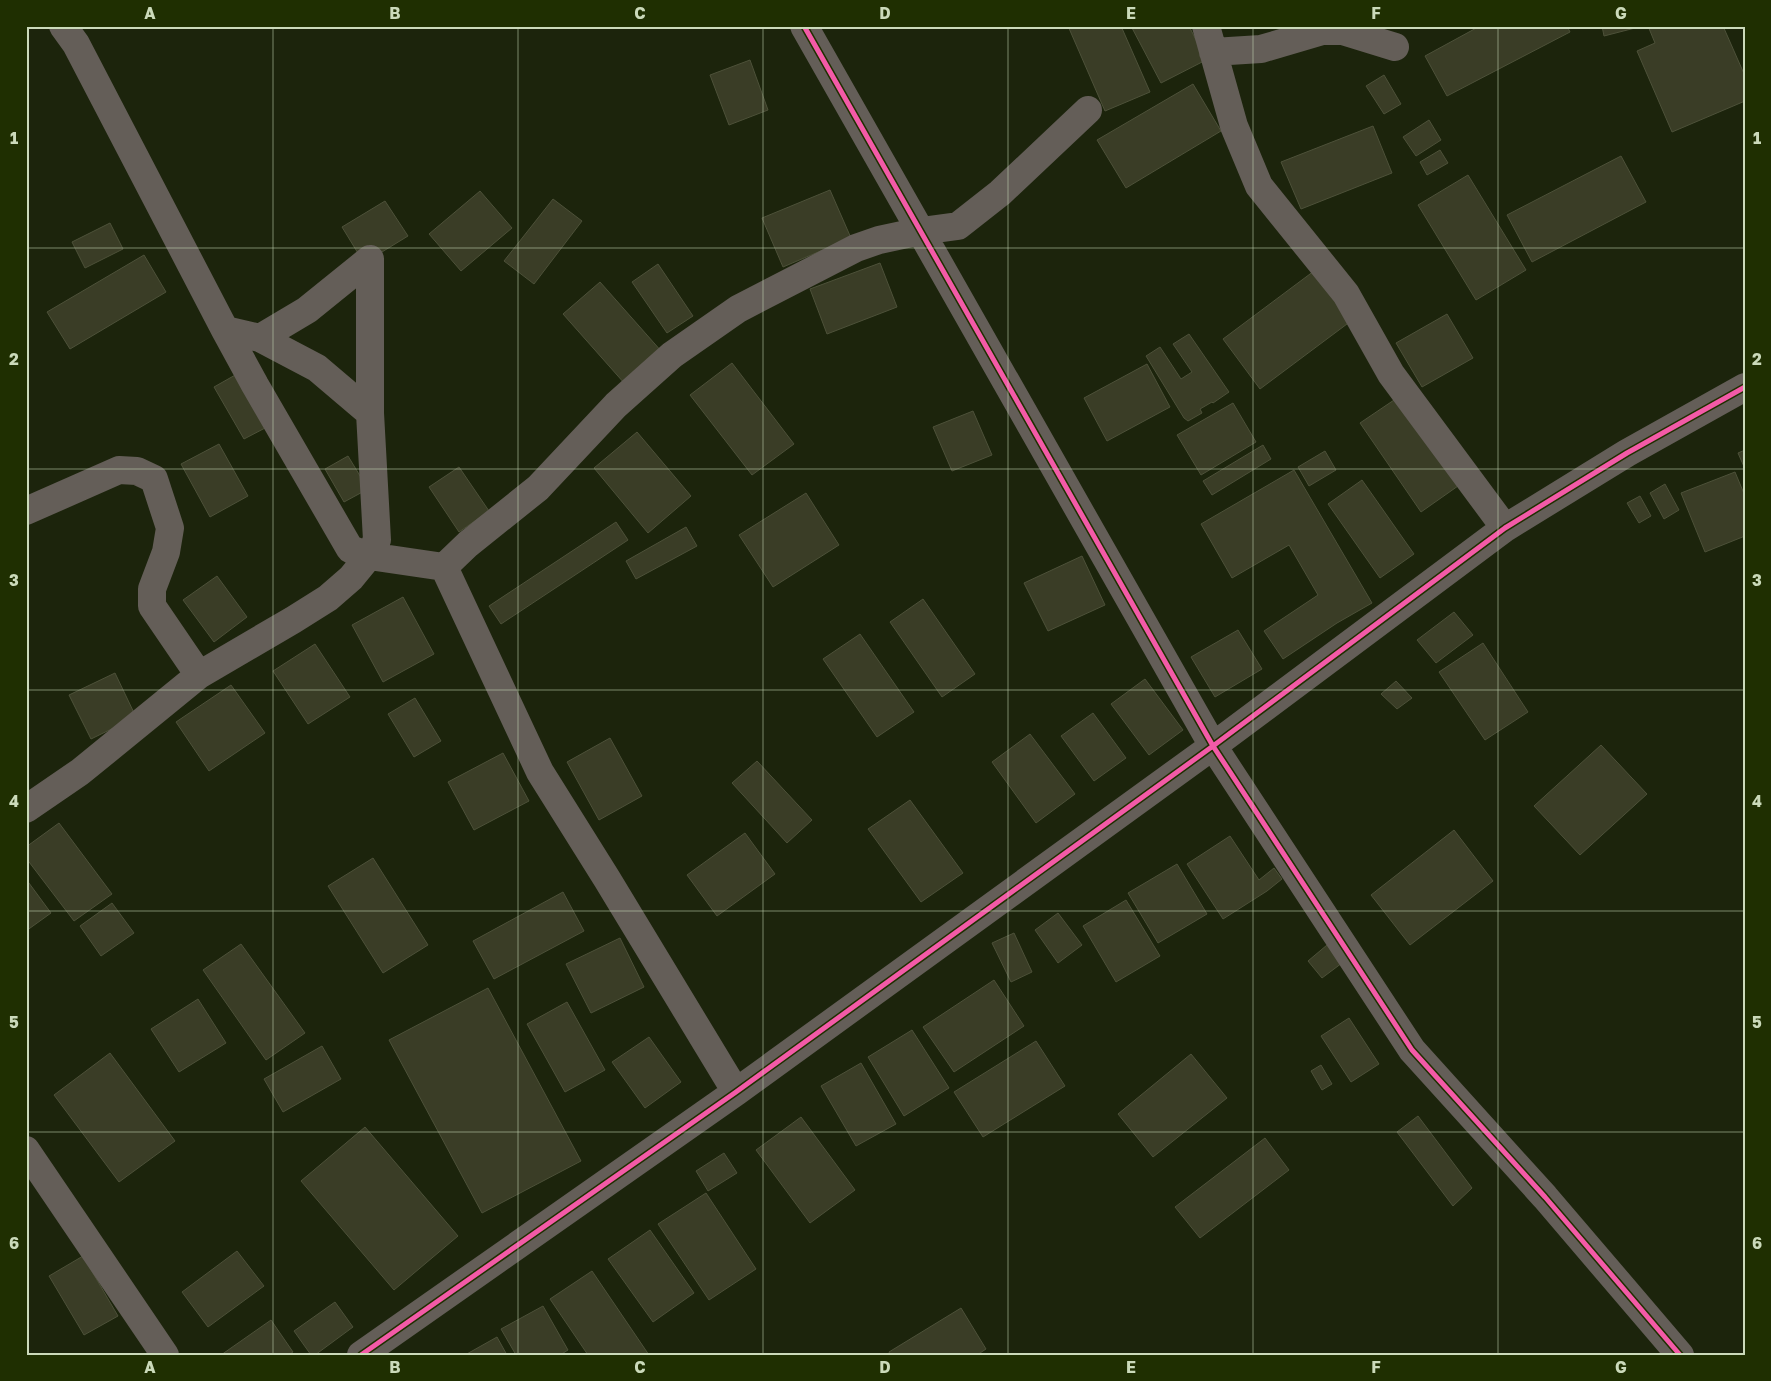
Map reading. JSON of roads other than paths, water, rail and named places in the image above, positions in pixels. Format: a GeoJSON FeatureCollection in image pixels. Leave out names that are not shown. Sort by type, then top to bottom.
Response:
{"type":"FeatureCollection","features":[{"type":"Feature","properties":{"kind":"street"},"geometry":{"type":"LineString","coordinates":[[63,26],[80,52],[255,385],[350,549],[369,556],[444,567]]}},
{"type":"Feature","properties":{"kind":"street"},"geometry":{"type":"LineString","coordinates":[[804,26],[1213,746],[1412,1050],[1545,1197],[1680,1355]]}},
{"type":"Feature","properties":{"kind":"street"},"geometry":{"type":"LineString","coordinates":[[1206,26],[1234,126],[1259,186],[1346,294],[1391,374],[1505,528]]}},
{"type":"Feature","properties":{"kind":"street"},"geometry":{"type":"LineString","coordinates":[[1214,52],[1261,49],[1322,31],[1343,31],[1395,47]]}},
{"type":"Feature","properties":{"kind":"street"},"geometry":{"type":"LineString","coordinates":[[444,567],[468,544],[538,488],[616,405],[665,362],[731,314],[856,248],[879,240],[921,231],[958,226],[1000,193],[1088,110]]}},
{"type":"Feature","properties":{"kind":"street"},"geometry":{"type":"LineString","coordinates":[[26,809],[80,772],[199,675],[328,598],[351,578],[369,556],[377,540],[370,413],[370,259],[308,310],[260,338]]}},
{"type":"Feature","properties":{"kind":"street"},"geometry":{"type":"LineString","coordinates":[[225,330],[260,338],[317,368],[370,413]]}},
{"type":"Feature","properties":{"kind":"street"},"geometry":{"type":"LineString","coordinates":[[361,1355],[736,1092],[1213,746],[1505,528],[1627,453],[1745,387]]}},
{"type":"Feature","properties":{"kind":"street"},"geometry":{"type":"LineString","coordinates":[[26,511],[119,470],[137,471],[154,480],[170,528],[166,552],[152,589],[152,606],[199,675]]}},
{"type":"Feature","properties":{"kind":"street"},"geometry":{"type":"LineString","coordinates":[[444,567],[540,772],[736,1092]]}},
{"type":"Feature","properties":{"kind":"street"},"geometry":{"type":"LineString","coordinates":[[26,1150],[165,1355]]}}]}
